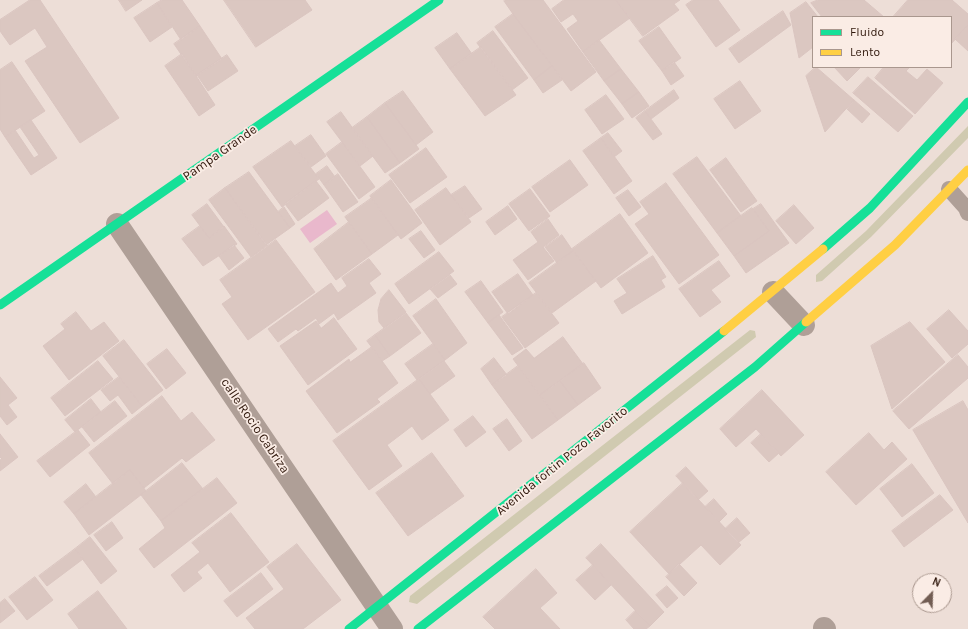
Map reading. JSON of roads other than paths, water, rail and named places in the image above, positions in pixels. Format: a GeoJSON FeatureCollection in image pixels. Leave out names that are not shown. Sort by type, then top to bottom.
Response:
{"type":"FeatureCollection","features":[{"type":"Feature","properties":{"kind":"street","name":"Pampa Grande"},"geometry":{"type":"LineString","coordinates":[[0,305],[439,0]]}},
{"type":"Feature","properties":{"kind":"street","name":"Avenida fortin Pozo Favorito"},"geometry":{"type":"LineString","coordinates":[[350,629],[773,292],[870,208],[968,102]]}},
{"type":"Feature","properties":{"kind":"street"},"geometry":{"type":"LineString","coordinates":[[418,629],[749,372],[895,245],[968,170]]}},
{"type":"Feature","properties":{"kind":"street","name":"calle Rocio Cabriza"},"geometry":{"type":"LineString","coordinates":[[117,224],[392,629]]}},
{"type":"Feature","properties":{"kind":"street"},"geometry":{"type":"LineString","coordinates":[[773,292],[804,325]]}},
{"type":"Feature","properties":{"kind":"lane"},"geometry":{"type":"LineString","coordinates":[[949,189],[966,208],[968,213]]}}]}
